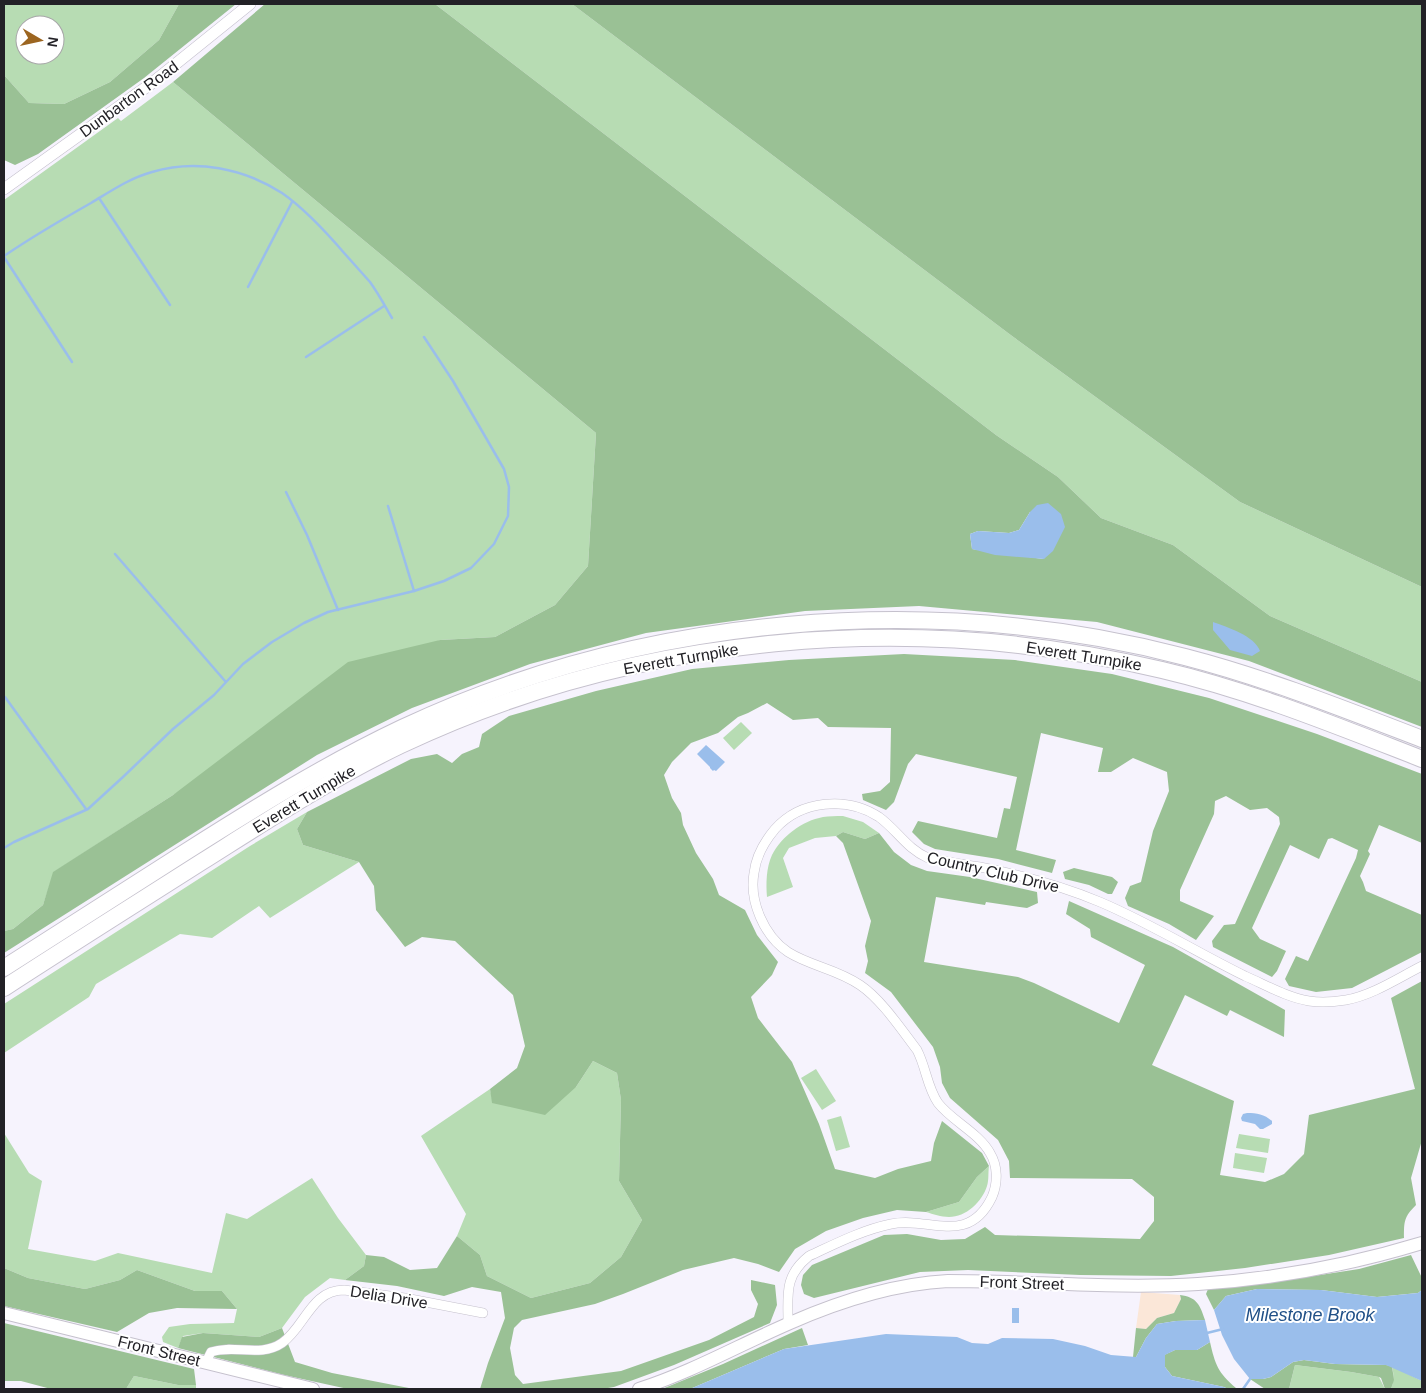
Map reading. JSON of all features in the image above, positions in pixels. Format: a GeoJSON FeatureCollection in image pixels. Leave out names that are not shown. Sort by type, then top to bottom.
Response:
{"type":"FeatureCollection","features":[{"type":"Feature","properties":{"kind":"highway","name":"Everett Turnpike"},"geometry":{"type":"LineString","coordinates":[[4,968],[256,807],[310,775],[404,727],[482,694],[542,674],[622,652],[705,636],[788,625],[872,620],[988,625],[1081,635],[1184,656],[1244,673],[1301,692],[1422,739]]}},
{"type":"Feature","properties":{"kind":"highway","name":"Everett Turnpike"},"geometry":{"type":"LineString","coordinates":[[4,988],[326,784],[402,745],[464,718],[520,698],[600,674],[691,655],[750,646],[808,641],[913,638],[997,643],[1073,652],[1164,670],[1245,693],[1422,759]]}},
{"type":"Feature","properties":{"kind":"main road","name":"Front Street"},"geometry":{"type":"LineString","coordinates":[[639,1389],[690,1370],[826,1307],[867,1294],[914,1284],[964,1281],[1158,1285],[1227,1282],[1347,1263],[1422,1244]]}},
{"type":"Feature","properties":{"kind":"main road","name":"Front Street"},"geometry":{"type":"LineString","coordinates":[[4,1313],[313,1389]]}},
{"type":"Feature","properties":{"kind":"street","name":"Dunbarton Road"},"geometry":{"type":"LineString","coordinates":[[4,189],[159,78],[250,4]]}},
{"type":"Feature","properties":{"kind":"street","name":"Country Club Drive"},"geometry":{"type":"LineString","coordinates":[[788,1324],[790,1282],[794,1270],[809,1256],[868,1230],[888,1225],[907,1223],[943,1227],[962,1224],[978,1216],[984,1210],[993,1193],[997,1178],[994,1161],[990,1152],[938,1103],[917,1050],[873,996],[840,973],[806,961],[788,952],[772,937],[766,928],[757,907],[752,885],[753,874],[764,844],[777,827],[790,817],[807,809],[825,804],[837,803],[858,808],[879,818],[918,854],[928,858],[1012,874],[1062,888],[1098,901],[1256,981],[1287,995],[1308,1001],[1327,1002],[1359,997],[1422,966]]}},
{"type":"Feature","properties":{"kind":"street","name":"Delia Drive"},"geometry":{"type":"LineString","coordinates":[[206,1362],[211,1352],[221,1349],[262,1350],[280,1344],[290,1336],[314,1303],[334,1290],[405,1298],[484,1313]]}},
{"type":"Feature","properties":{"kind":"shaded area"},"geometry":{"type":"Polygon","coordinates":[[[1141,1292],[1180,1295],[1181,1299],[1174,1313],[1157,1318],[1146,1329],[1136,1328],[1141,1292]]]}},
{"type":"Feature","properties":{"kind":"green space"},"geometry":{"type":"Polygon","coordinates":[[[4,4],[179,4],[159,40],[110,82],[64,104],[29,103],[4,75],[4,4]]]}},
{"type":"Feature","properties":{"kind":"green space"},"geometry":{"type":"Polygon","coordinates":[[[179,4],[236,4],[144,78],[38,154],[15,165],[4,160],[4,75],[29,103],[64,104],[110,82],[159,40],[179,4]]]}},
{"type":"Feature","properties":{"kind":"green space"},"geometry":{"type":"Polygon","coordinates":[[[265,4],[435,4],[996,435],[1058,477],[1101,518],[1173,545],[1270,616],[1422,682],[1422,727],[1249,661],[1097,622],[919,606],[805,611],[646,633],[530,664],[412,708],[317,755],[4,953],[4,931],[13,929],[43,905],[53,872],[173,795],[348,662],[440,640],[495,637],[555,605],[588,566],[596,433],[173,82],[265,4]],[[1030,512],[1019,530],[1009,533],[978,531],[970,534],[972,549],[1043,559],[1030,512]]]}},
{"type":"Feature","properties":{"kind":"green space"},"geometry":{"type":"Polygon","coordinates":[[[435,4],[572,4],[1012,336],[1240,502],[1422,587],[1422,682],[1270,616],[1173,545],[1101,518],[1058,477],[996,435],[435,4]]]}},
{"type":"Feature","properties":{"kind":"green space"},"geometry":{"type":"Polygon","coordinates":[[[572,4],[1422,4],[1422,587],[1240,502],[1012,336],[572,4]]]}},
{"type":"Feature","properties":{"kind":"green space"},"geometry":{"type":"Polygon","coordinates":[[[173,82],[596,433],[588,566],[555,605],[495,637],[440,640],[173,795],[54,872],[43,905],[13,929],[4,931],[4,200],[118,118],[121,121],[173,82]]]}},
{"type":"Feature","properties":{"kind":"green space"},"geometry":{"type":"Polygon","coordinates":[[[904,654],[1015,660],[1112,674],[1209,698],[1317,734],[1422,774],[1422,843],[1379,825],[1368,851],[1370,854],[1360,876],[1366,891],[1422,915],[1422,952],[1352,988],[1316,992],[1289,986],[1285,979],[1296,956],[1308,961],[1356,858],[1358,850],[1332,838],[1328,839],[1319,859],[1290,845],[1252,928],[1260,939],[1286,951],[1277,971],[1272,977],[1213,947],[1212,941],[1224,925],[1235,924],[1280,824],[1279,817],[1267,808],[1250,810],[1226,796],[1215,801],[1214,814],[1180,890],[1180,901],[1214,916],[1196,940],[1169,924],[1128,906],[1125,898],[1130,886],[1141,882],[1153,831],[1169,791],[1167,772],[1133,758],[1111,772],[1098,772],[1103,748],[1041,733],[1016,850],[1056,860],[1052,873],[998,859],[935,849],[924,844],[912,832],[918,821],[997,838],[1004,808],[1010,809],[1017,777],[916,754],[908,764],[894,802],[886,810],[863,800],[862,794],[880,791],[890,782],[891,728],[828,727],[818,718],[793,720],[767,703],[738,717],[718,733],[691,743],[672,762],[664,775],[672,798],[681,813],[683,825],[696,853],[713,879],[719,895],[745,910],[757,935],[778,962],[772,975],[751,997],[758,1018],[792,1062],[819,1124],[835,1169],[875,1178],[898,1169],[931,1161],[934,1143],[942,1121],[982,1153],[989,1166],[977,1177],[959,1202],[926,1212],[897,1210],[863,1218],[826,1231],[795,1249],[779,1272],[734,1258],[683,1270],[595,1304],[522,1320],[514,1328],[510,1348],[515,1375],[523,1384],[621,1371],[709,1340],[754,1317],[758,1304],[751,1290],[751,1280],[775,1285],[777,1305],[770,1323],[674,1365],[614,1387],[602,1389],[480,1389],[505,1318],[501,1292],[472,1287],[444,1296],[397,1286],[345,1280],[364,1266],[366,1255],[384,1257],[410,1270],[437,1268],[457,1236],[480,1255],[487,1276],[531,1298],[590,1283],[621,1257],[642,1220],[619,1181],[621,1100],[617,1073],[593,1061],[576,1087],[545,1115],[492,1103],[490,1089],[517,1068],[525,1046],[513,995],[455,941],[422,937],[405,947],[376,910],[374,886],[359,862],[303,845],[297,829],[307,812],[411,759],[437,754],[452,763],[462,754],[479,747],[482,734],[509,716],[596,691],[692,669],[789,660],[904,654]]]}},
{"type":"Feature","properties":{"kind":"green space"},"geometry":{"type":"Polygon","coordinates":[[[741,722],[752,733],[734,750],[723,738],[741,722]]]}},
{"type":"Feature","properties":{"kind":"green space"},"geometry":{"type":"Polygon","coordinates":[[[307,812],[297,829],[303,845],[359,862],[270,918],[259,906],[212,938],[180,934],[96,984],[89,997],[4,1053],[4,1004],[250,846],[307,812]]]}},
{"type":"Feature","properties":{"kind":"green space"},"geometry":{"type":"Polygon","coordinates":[[[843,816],[863,822],[879,833],[865,839],[843,832],[836,836],[815,838],[789,848],[783,858],[793,887],[767,897],[769,865],[772,855],[781,842],[793,830],[815,819],[843,816]]]}},
{"type":"Feature","properties":{"kind":"green space"},"geometry":{"type":"Polygon","coordinates":[[[843,832],[865,839],[879,833],[894,852],[911,865],[927,871],[970,877],[1037,892],[1038,903],[1027,908],[986,902],[985,905],[936,897],[924,962],[1018,977],[1119,1023],[1145,965],[1091,937],[1090,929],[1066,914],[1069,901],[1173,947],[1285,1010],[1284,1037],[1230,1010],[1227,1016],[1185,995],[1152,1065],[1234,1101],[1220,1175],[1265,1182],[1284,1174],[1304,1154],[1309,1115],[1415,1089],[1391,998],[1422,981],[1422,1140],[1411,1178],[1416,1205],[1406,1220],[1404,1238],[1329,1255],[1245,1268],[1171,1276],[1080,1275],[968,1270],[920,1272],[814,1298],[804,1294],[801,1285],[803,1275],[812,1265],[884,1235],[907,1234],[941,1240],[965,1239],[985,1227],[995,1235],[1140,1239],[1154,1221],[1154,1197],[1132,1179],[1010,1178],[1009,1161],[998,1140],[950,1098],[942,1083],[940,1067],[933,1047],[891,992],[865,973],[868,961],[865,946],[871,921],[843,843],[836,836],[843,832]]]}},
{"type":"Feature","properties":{"kind":"green space"},"geometry":{"type":"Polygon","coordinates":[[[1074,868],[1112,877],[1118,882],[1112,894],[1108,894],[1089,885],[1065,879],[1063,872],[1074,868]]]}},
{"type":"Feature","properties":{"kind":"green space"},"geometry":{"type":"Polygon","coordinates":[[[593,1061],[617,1073],[621,1100],[619,1181],[642,1220],[621,1257],[590,1283],[531,1298],[487,1276],[480,1255],[457,1236],[466,1214],[421,1136],[490,1089],[493,1103],[576,1087],[593,1061]]]}},
{"type":"Feature","properties":{"kind":"green space"},"geometry":{"type":"Polygon","coordinates":[[[816,1069],[836,1101],[822,1110],[801,1078],[816,1069]]]}},
{"type":"Feature","properties":{"kind":"green space"},"geometry":{"type":"Polygon","coordinates":[[[841,1116],[850,1147],[836,1151],[827,1120],[841,1116]]]}},
{"type":"Feature","properties":{"kind":"green space"},"geometry":{"type":"Polygon","coordinates":[[[4,1133],[29,1173],[42,1181],[28,1249],[95,1261],[118,1253],[212,1273],[226,1213],[247,1219],[312,1178],[338,1218],[366,1255],[364,1266],[345,1280],[330,1278],[305,1297],[282,1328],[259,1337],[203,1333],[183,1336],[178,1348],[163,1342],[162,1337],[169,1327],[190,1324],[234,1323],[237,1309],[222,1291],[195,1291],[137,1270],[120,1280],[85,1289],[28,1278],[4,1268],[4,1133]]]}},
{"type":"Feature","properties":{"kind":"green space"},"geometry":{"type":"Polygon","coordinates":[[[1239,1134],[1270,1139],[1268,1153],[1236,1148],[1239,1134]]]}},
{"type":"Feature","properties":{"kind":"green space"},"geometry":{"type":"Polygon","coordinates":[[[1235,1153],[1267,1158],[1264,1173],[1233,1168],[1235,1153]]]}},
{"type":"Feature","properties":{"kind":"green space"},"geometry":{"type":"Polygon","coordinates":[[[989,1166],[988,1184],[985,1192],[972,1208],[961,1214],[949,1217],[926,1212],[959,1202],[977,1177],[989,1166]]]}},
{"type":"Feature","properties":{"kind":"green space"},"geometry":{"type":"Polygon","coordinates":[[[1411,1255],[1422,1278],[1422,1290],[1418,1293],[1377,1297],[1321,1290],[1257,1289],[1226,1296],[1214,1310],[1206,1294],[1208,1289],[1359,1269],[1411,1255]]]}},
{"type":"Feature","properties":{"kind":"green space"},"geometry":{"type":"Polygon","coordinates":[[[4,1268],[28,1278],[85,1289],[120,1280],[137,1270],[195,1291],[222,1291],[237,1309],[177,1308],[149,1313],[117,1332],[4,1306],[4,1268]]]}},
{"type":"Feature","properties":{"kind":"green space"},"geometry":{"type":"Polygon","coordinates":[[[1180,1295],[1186,1296],[1197,1303],[1205,1320],[1157,1324],[1146,1338],[1136,1357],[1133,1357],[1136,1328],[1146,1329],[1157,1318],[1174,1313],[1181,1299],[1180,1295]]]}},
{"type":"Feature","properties":{"kind":"green space"},"geometry":{"type":"Polygon","coordinates":[[[4,1323],[194,1369],[196,1385],[178,1385],[134,1376],[126,1389],[51,1389],[21,1381],[4,1381],[4,1323]]]}},
{"type":"Feature","properties":{"kind":"green space"},"geometry":{"type":"Polygon","coordinates":[[[282,1328],[295,1362],[332,1373],[414,1389],[348,1389],[178,1348],[182,1337],[203,1333],[259,1337],[282,1328]]]}},
{"type":"Feature","properties":{"kind":"green space"},"geometry":{"type":"Polygon","coordinates":[[[802,1328],[808,1345],[784,1349],[690,1389],[662,1389],[723,1364],[802,1328]]]}},
{"type":"Feature","properties":{"kind":"green space"},"geometry":{"type":"Polygon","coordinates":[[[1210,1342],[1218,1368],[1236,1389],[1228,1389],[1172,1376],[1165,1367],[1164,1355],[1175,1350],[1197,1350],[1210,1342]]]}},
{"type":"Feature","properties":{"kind":"green space"},"geometry":{"type":"Polygon","coordinates":[[[1304,1360],[1335,1364],[1392,1366],[1394,1380],[1391,1389],[1385,1389],[1379,1377],[1295,1365],[1289,1389],[1265,1389],[1250,1379],[1271,1377],[1293,1362],[1304,1360]]]}},
{"type":"Feature","properties":{"kind":"green space"},"geometry":{"type":"Polygon","coordinates":[[[1295,1365],[1379,1377],[1385,1389],[1289,1389],[1295,1365]]]}},
{"type":"Feature","properties":{"kind":"green space"},"geometry":{"type":"Polygon","coordinates":[[[1392,1366],[1422,1381],[1422,1389],[1391,1389],[1393,1384],[1392,1366]]]}},
{"type":"Feature","properties":{"kind":"green space"},"geometry":{"type":"Polygon","coordinates":[[[134,1376],[178,1385],[196,1385],[196,1389],[126,1389],[134,1376]]]}},
{"type":"Feature","properties":{"kind":"water"},"geometry":{"type":"Polygon","coordinates":[[[1048,503],[1061,514],[1065,527],[1053,551],[1044,559],[995,555],[972,549],[970,534],[978,531],[1009,533],[1019,530],[1030,512],[1037,505],[1048,503]]]}},
{"type":"Feature","properties":{"kind":"water"},"geometry":{"type":"Polygon","coordinates":[[[1213,622],[1233,629],[1247,637],[1253,641],[1260,651],[1252,656],[1230,650],[1213,630],[1213,622]]]}},
{"type":"Feature","properties":{"kind":"water"},"geometry":{"type":"Polygon","coordinates":[[[706,745],[725,762],[716,771],[713,771],[697,754],[706,745]]]}},
{"type":"Feature","properties":{"kind":"water"},"geometry":{"type":"Polygon","coordinates":[[[1243,1114],[1263,1115],[1272,1121],[1272,1124],[1260,1129],[1255,1124],[1242,1121],[1243,1114]]]}},
{"type":"Feature","properties":{"kind":"water"},"geometry":{"type":"Polygon","coordinates":[[[1257,1289],[1321,1290],[1377,1297],[1418,1293],[1422,1290],[1422,1381],[1386,1365],[1335,1364],[1304,1360],[1293,1362],[1271,1377],[1250,1379],[1234,1359],[1222,1335],[1214,1310],[1226,1296],[1257,1289]]]}},
{"type":"Feature","properties":{"kind":"water"},"geometry":{"type":"Polygon","coordinates":[[[1012,1308],[1019,1308],[1019,1323],[1012,1323],[1012,1308]]]}},
{"type":"Feature","properties":{"kind":"water"},"geometry":{"type":"Polygon","coordinates":[[[1205,1320],[1210,1342],[1197,1350],[1175,1350],[1165,1355],[1165,1367],[1172,1376],[1228,1389],[690,1389],[784,1349],[886,1334],[957,1337],[972,1343],[988,1344],[1002,1338],[1053,1339],[1085,1346],[1111,1355],[1136,1357],[1146,1338],[1157,1324],[1205,1320]]]}},
{"type":"Feature","properties":{"kind":"waterway"},"geometry":{"type":"LineString","coordinates":[[4,256],[58,222],[136,178],[152,172],[185,166],[219,168],[251,177],[267,184],[299,206],[370,282],[392,318]]}},
{"type":"Feature","properties":{"kind":"waterway"},"geometry":{"type":"LineString","coordinates":[[99,198],[170,305]]}},
{"type":"Feature","properties":{"kind":"waterway"},"geometry":{"type":"LineString","coordinates":[[248,287],[292,202]]}},
{"type":"Feature","properties":{"kind":"waterway"},"geometry":{"type":"LineString","coordinates":[[4,257],[72,362]]}},
{"type":"Feature","properties":{"kind":"waterway"},"geometry":{"type":"LineString","coordinates":[[306,357],[384,306]]}},
{"type":"Feature","properties":{"kind":"waterway"},"geometry":{"type":"LineString","coordinates":[[4,848],[88,809],[173,729],[214,695],[243,664],[272,642],[304,623],[328,612],[414,591],[444,581],[471,568],[494,544],[508,516],[509,487],[504,469],[453,381],[424,337]]}},
{"type":"Feature","properties":{"kind":"waterway"},"geometry":{"type":"LineString","coordinates":[[286,492],[307,535],[338,610]]}},
{"type":"Feature","properties":{"kind":"waterway"},"geometry":{"type":"LineString","coordinates":[[388,506],[414,591]]}},
{"type":"Feature","properties":{"kind":"waterway"},"geometry":{"type":"LineString","coordinates":[[115,554],[225,681]]}},
{"type":"Feature","properties":{"kind":"waterway"},"geometry":{"type":"LineString","coordinates":[[5,697],[86,809]]}},
{"type":"Feature","properties":{"kind":"waterway","name":"Milestone Brook"},"geometry":{"type":"LineString","coordinates":[[1207,1333],[1223,1329]]}},
{"type":"Feature","properties":{"kind":"waterway"},"geometry":{"type":"LineString","coordinates":[[1243,1389],[1250,1379]]}}]}
